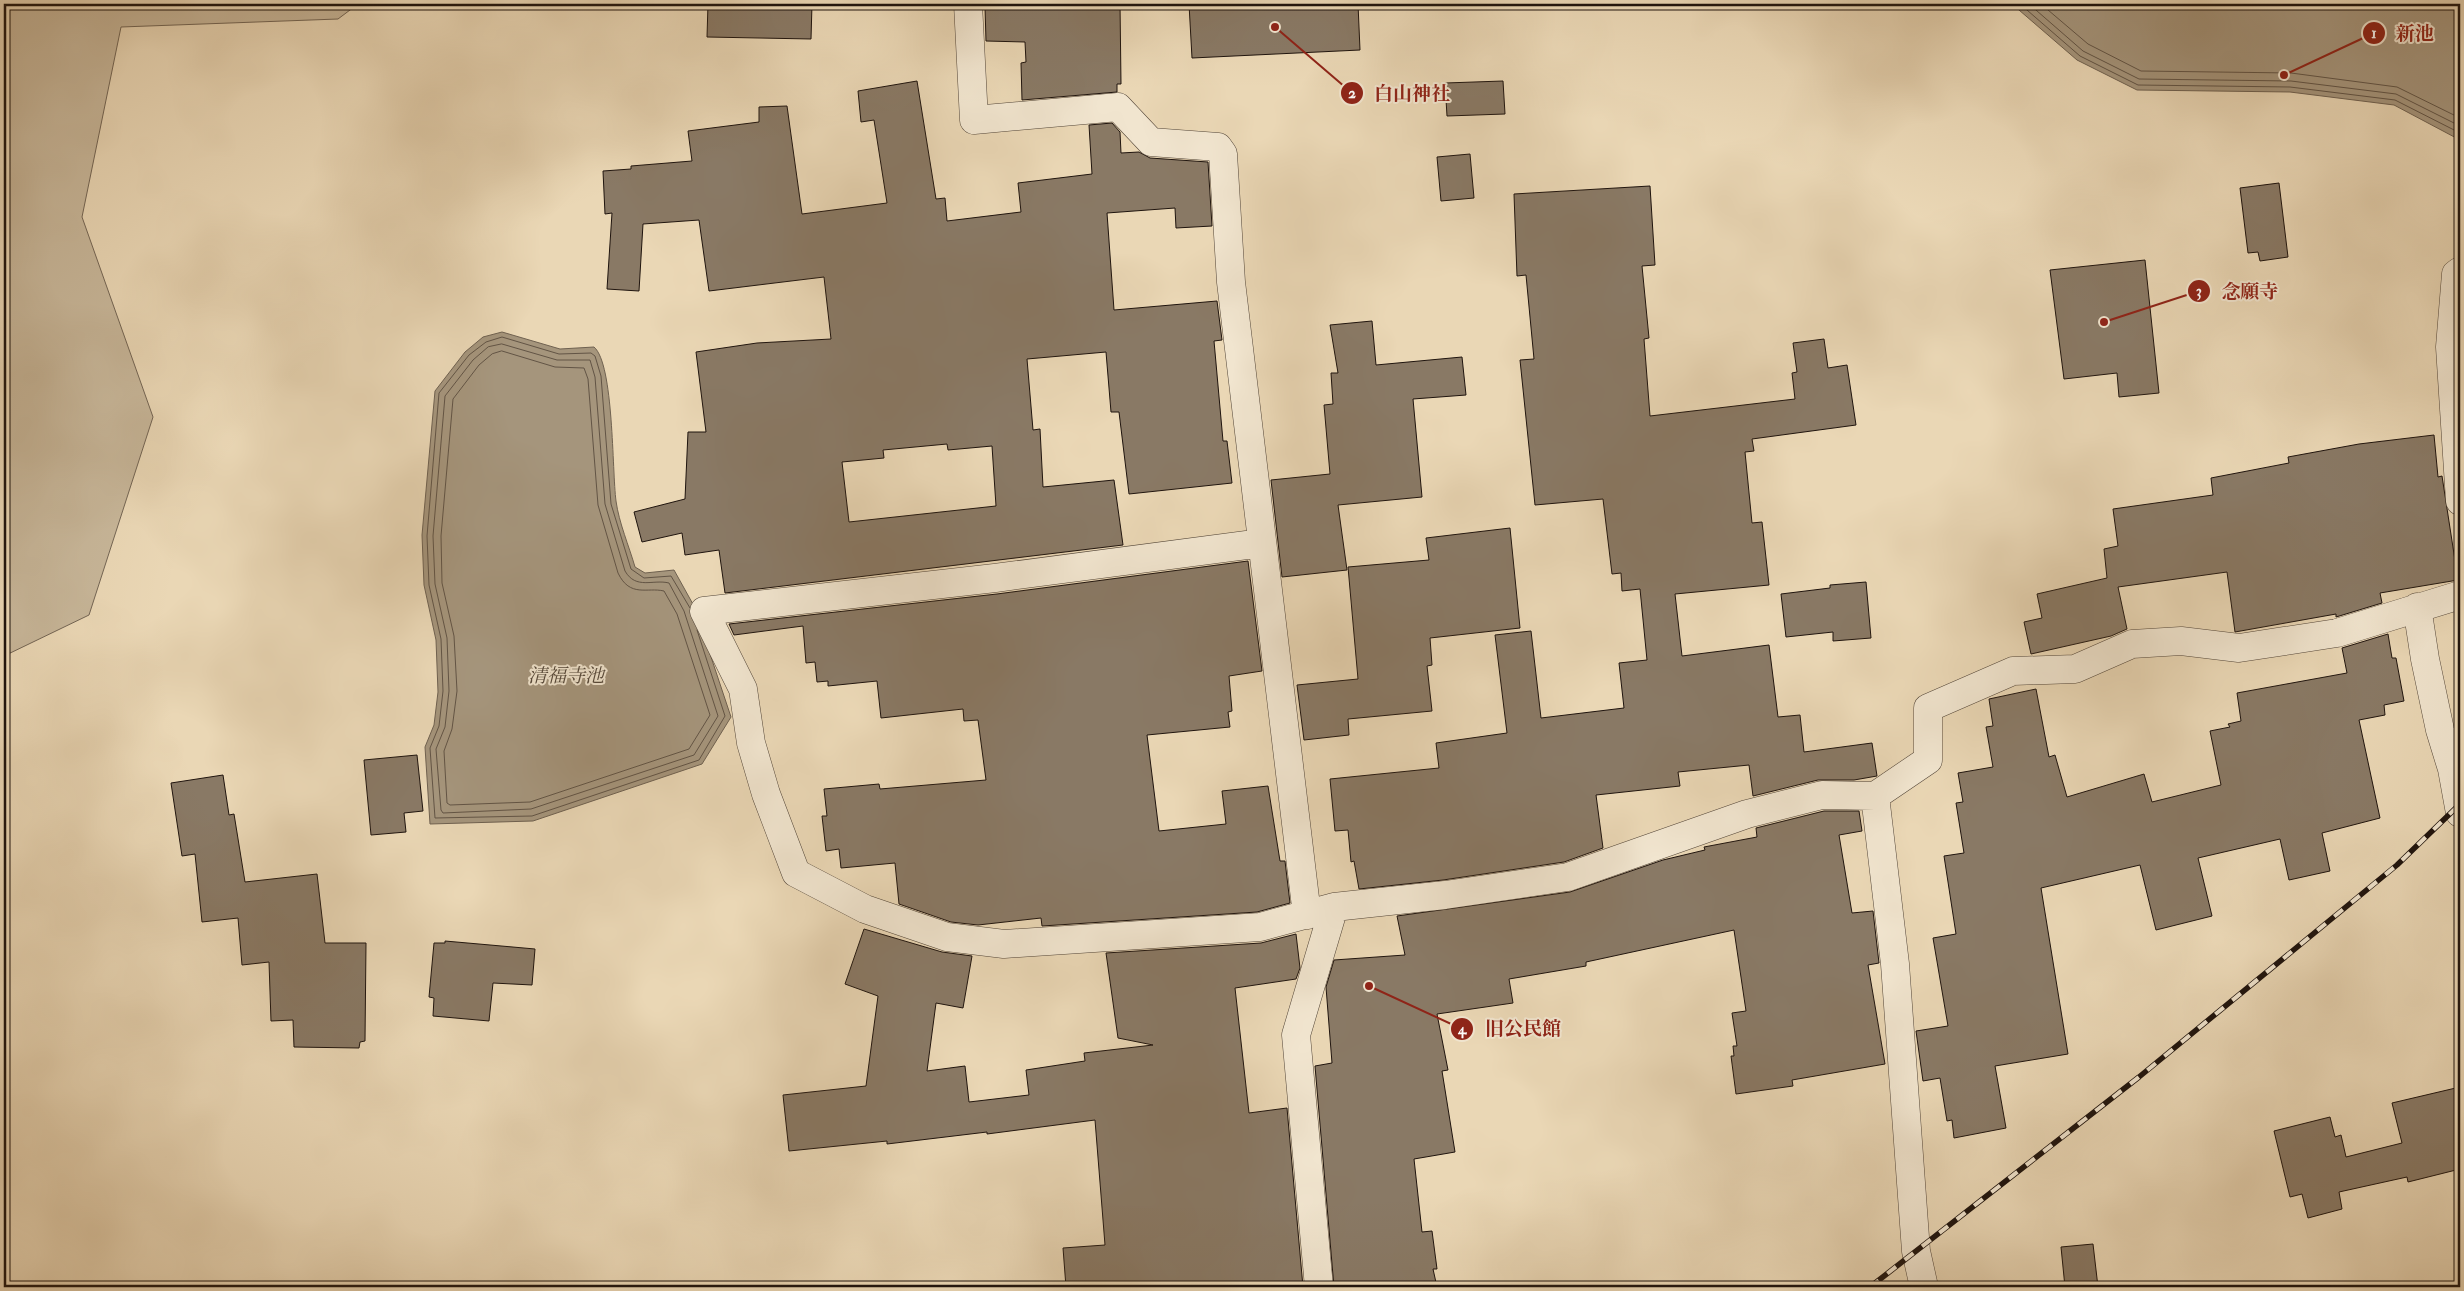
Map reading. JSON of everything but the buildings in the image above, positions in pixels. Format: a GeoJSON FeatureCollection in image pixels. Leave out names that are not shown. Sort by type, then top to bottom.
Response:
{"type":"FeatureCollection","features":[{"type":"Feature","properties":{"kind":"street"},"geometry":{"type":"LineString","coordinates":[[968,4],[972,52],[974,120],[1118,107],[1150,142],[1218,147],[1223,154],[1231,282],[1307,915]]}},
{"type":"Feature","properties":{"kind":"street"},"geometry":{"type":"LineString","coordinates":[[2460,271],[2456,274],[2450,347],[2460,501]]}},
{"type":"Feature","properties":{"kind":"street"},"geometry":{"type":"LineString","coordinates":[[1262,543],[995,578],[704,611],[743,689],[751,743],[766,794],[796,872],[865,909],[947,937],[1004,944],[1260,927],[1334,908],[1445,895],[1568,877],[1748,814],[1822,795],[1875,796],[1928,760],[1928,708],[2013,671],[2075,669],[2132,644],[2181,641],[2240,648],[2337,633],[2460,594]]}},
{"type":"Feature","properties":{"kind":"street"},"geometry":{"type":"LineString","coordinates":[[2417,607],[2440,730],[2456,764],[2460,813]]}},
{"type":"Feature","properties":{"kind":"street"},"geometry":{"type":"LineString","coordinates":[[1875,796],[1895,964],[1916,1251],[1924,1287]]}},
{"type":"Feature","properties":{"kind":"street"},"geometry":{"type":"LineString","coordinates":[[1319,1287],[1296,1035],[1334,908]]}},
{"type":"Feature","properties":{"kind":"shaded area"},"geometry":{"type":"Polygon","coordinates":[[[4,4],[358,4],[338,19],[121,27],[82,217],[153,417],[89,615],[4,656],[4,4]]]}},
{"type":"Feature","properties":{"kind":"water"},"geometry":{"type":"Polygon","coordinates":[[[2012,4],[2460,4],[2460,140],[2394,105],[2290,92],[2137,90],[2077,60],[2012,4]]]}},
{"type":"Feature","properties":{"kind":"water","name":"清福寺池"},"geometry":{"type":"Polygon","coordinates":[[[502,332],[560,349],[594,347],[601,357],[609,395],[617,509],[635,567],[645,573],[674,570],[694,606],[731,717],[702,764],[533,821],[430,824],[425,747],[434,725],[438,692],[436,640],[424,585],[422,535],[435,391],[465,352],[483,337],[502,332]]]}},
{"type":"Feature","properties":{"kind":"railway"},"geometry":{"type":"LineString","coordinates":[[1870,1287],[2139,1077],[2397,865],[2460,804]]}},
{"type":"Feature","properties":{"kind":"place","name":"白山神社"},"geometry":{"type":"Point","coordinates":[1275,27]}},
{"type":"Feature","properties":{"kind":"place","name":"新池"},"geometry":{"type":"Point","coordinates":[2284,75]}},
{"type":"Feature","properties":{"kind":"place","name":"念願寺"},"geometry":{"type":"Point","coordinates":[2104,322]}},
{"type":"Feature","properties":{"kind":"place","name":"旧公民館"},"geometry":{"type":"Point","coordinates":[1369,986]}}]}
